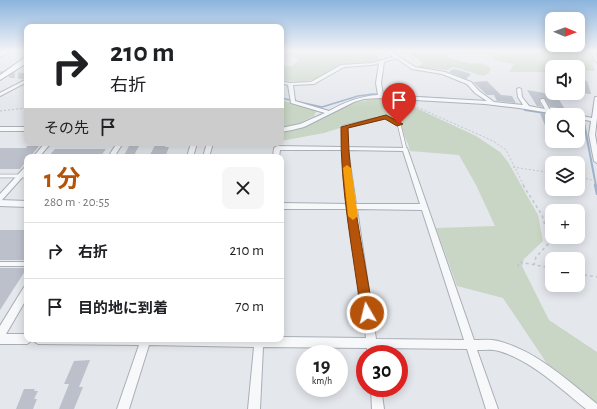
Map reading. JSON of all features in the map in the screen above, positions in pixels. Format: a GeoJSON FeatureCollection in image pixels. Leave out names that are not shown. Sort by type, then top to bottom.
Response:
{"type":"FeatureCollection","features":[{"type":"Feature","properties":{"kind":"highway"},"geometry":{"type":"LineString","coordinates":[[0,78],[12,70]]}},
{"type":"Feature","properties":{"kind":"street"},"geometry":{"type":"LineString","coordinates":[[284,83],[290,84],[312,82],[335,70]]}},
{"type":"Feature","properties":{"kind":"street"},"geometry":{"type":"LineString","coordinates":[[380,70],[381,95]]}},
{"type":"Feature","properties":{"kind":"street"},"geometry":{"type":"LineString","coordinates":[[426,70],[443,73],[470,83],[491,102]]}},
{"type":"Feature","properties":{"kind":"street"},"geometry":{"type":"LineString","coordinates":[[0,95],[24,79]]}},
{"type":"Feature","properties":{"kind":"street"},"geometry":{"type":"LineString","coordinates":[[290,84],[293,100],[328,112]]}},
{"type":"Feature","properties":{"kind":"street"},"geometry":{"type":"LineString","coordinates":[[519,89],[520,97],[527,107]]}},
{"type":"Feature","properties":{"kind":"street"},"geometry":{"type":"LineString","coordinates":[[284,130],[301,127],[328,112],[362,99],[381,95],[491,102],[545,110]]}},
{"type":"Feature","properties":{"kind":"street"},"geometry":{"type":"LineString","coordinates":[[597,98],[592,135],[597,161]]}},
{"type":"Feature","properties":{"kind":"street"},"geometry":{"type":"LineString","coordinates":[[542,100],[547,108]]}},
{"type":"Feature","properties":{"kind":"street"},"geometry":{"type":"LineString","coordinates":[[585,118],[595,120]]}},
{"type":"Feature","properties":{"kind":"street"},"geometry":{"type":"LineString","coordinates":[[0,129],[24,129]]}},
{"type":"Feature","properties":{"kind":"street"},"geometry":{"type":"LineString","coordinates":[[39,154],[45,146]]}},
{"type":"Feature","properties":{"kind":"street"},"geometry":{"type":"LineString","coordinates":[[276,154],[277,148],[405,149],[492,409]]}},
{"type":"Feature","properties":{"kind":"street"},"geometry":{"type":"LineString","coordinates":[[344,148],[372,343]]}},
{"type":"Feature","properties":{"kind":"street"},"geometry":{"type":"LineString","coordinates":[[0,198],[24,171]]}},
{"type":"Feature","properties":{"kind":"street"},"geometry":{"type":"LineString","coordinates":[[0,203],[24,204]]}},
{"type":"Feature","properties":{"kind":"street"},"geometry":{"type":"LineString","coordinates":[[284,206],[424,207]]}},
{"type":"Feature","properties":{"kind":"street"},"geometry":{"type":"LineString","coordinates":[[0,335],[24,295]]}},
{"type":"Feature","properties":{"kind":"street"},"geometry":{"type":"LineString","coordinates":[[0,339],[24,339]]}},
{"type":"Feature","properties":{"kind":"street"},"geometry":{"type":"LineString","coordinates":[[284,341],[497,345],[512,350],[533,361],[595,409]]}},
{"type":"Feature","properties":{"kind":"street"},"geometry":{"type":"LineString","coordinates":[[123,409],[145,342]]}},
{"type":"Feature","properties":{"kind":"street"},"geometry":{"type":"LineString","coordinates":[[254,409],[259,342]]}},
{"type":"Feature","properties":{"kind":"street"},"geometry":{"type":"LineString","coordinates":[[377,397],[378,409]]}},
{"type":"Feature","properties":{"kind":"lane"},"geometry":{"type":"LineString","coordinates":[[344,148],[344,127],[386,117],[399,124],[405,149]]}},
{"type":"Feature","properties":{"kind":"lane"},"geometry":{"type":"LineString","coordinates":[[0,176],[24,176]]}},
{"type":"Feature","properties":{"kind":"lane"},"geometry":{"type":"LineString","coordinates":[[0,264],[24,264]]}},
{"type":"Feature","properties":{"kind":"path"},"geometry":{"type":"LineString","coordinates":[[400,97],[413,106],[459,125],[501,146],[508,154],[513,167],[542,215],[550,242],[536,257],[534,265]]}},
{"type":"Feature","properties":{"kind":"path"},"geometry":{"type":"LineString","coordinates":[[0,111],[24,108]]}},
{"type":"Feature","properties":{"kind":"path"},"geometry":{"type":"LineString","coordinates":[[513,167],[545,172]]}},
{"type":"Feature","properties":{"kind":"path"},"geometry":{"type":"LineString","coordinates":[[585,178],[597,181]]}},
{"type":"Feature","properties":{"kind":"path"},"geometry":{"type":"LineString","coordinates":[[518,266],[519,262],[545,267]]}},
{"type":"Feature","properties":{"kind":"path"},"geometry":{"type":"LineString","coordinates":[[585,275],[597,277]]}},
{"type":"Feature","properties":{"kind":"green space"},"geometry":{"type":"Polygon","coordinates":[[[284,70],[333,70],[315,79],[296,82],[284,80],[284,70]]]}},
{"type":"Feature","properties":{"kind":"green space"},"geometry":{"type":"Polygon","coordinates":[[[464,70],[490,70],[489,73],[483,76],[464,70]]]}},
{"type":"Feature","properties":{"kind":"green space"},"geometry":{"type":"Polygon","coordinates":[[[510,70],[545,70],[544,72],[509,72],[510,70]]]}},
{"type":"Feature","properties":{"kind":"green space"},"geometry":{"type":"Polygon","coordinates":[[[385,98],[397,99],[476,136],[500,152],[508,162],[538,215],[543,241],[524,259],[522,266],[549,320],[597,352],[597,406],[554,374],[503,298],[457,286],[436,228],[495,226],[476,185],[459,155],[410,151],[396,118],[378,116],[324,133],[284,140],[284,132],[305,127],[340,108],[368,100],[385,98]]]}},
{"type":"Feature","properties":{"kind":"green space"},"geometry":{"type":"Polygon","coordinates":[[[284,101],[317,110],[314,116],[291,127],[284,127],[284,101]]]}},
{"type":"Feature","properties":{"kind":"building"},"geometry":{"type":"Polygon","coordinates":[[[452,70],[459,70],[471,74],[466,79],[449,72],[452,70]]]}},
{"type":"Feature","properties":{"kind":"building"},"geometry":{"type":"Polygon","coordinates":[[[487,81],[501,95],[512,96],[516,103],[497,101],[494,95],[487,95],[473,82],[487,81]]]}},
{"type":"Feature","properties":{"kind":"building"},"geometry":{"type":"Polygon","coordinates":[[[585,81],[587,81],[591,94],[585,93],[585,81]]]}},
{"type":"Feature","properties":{"kind":"building"},"geometry":{"type":"Polygon","coordinates":[[[527,90],[545,93],[545,100],[544,98],[539,100],[542,107],[537,106],[527,90]]]}},
{"type":"Feature","properties":{"kind":"building"},"geometry":{"type":"Polygon","coordinates":[[[545,100],[559,100],[564,108],[558,108],[550,107],[545,100]]]}},
{"type":"Feature","properties":{"kind":"building"},"geometry":{"type":"Polygon","coordinates":[[[540,113],[545,114],[545,126],[540,113]]]}},
{"type":"Feature","properties":{"kind":"building"},"geometry":{"type":"Polygon","coordinates":[[[27,146],[39,146],[32,154],[24,154],[24,164],[20,169],[0,169],[0,148],[26,148],[27,146]]]}},
{"type":"Feature","properties":{"kind":"building"},"geometry":{"type":"Polygon","coordinates":[[[129,146],[139,146],[135,154],[125,154],[129,146]]]}},
{"type":"Feature","properties":{"kind":"building"},"geometry":{"type":"Polygon","coordinates":[[[154,146],[169,147],[166,154],[150,154],[154,146]]]}},
{"type":"Feature","properties":{"kind":"building"},"geometry":{"type":"Polygon","coordinates":[[[55,149],[106,149],[102,154],[51,154],[55,149]]]}},
{"type":"Feature","properties":{"kind":"building"},"geometry":{"type":"Polygon","coordinates":[[[0,230],[24,230],[24,260],[0,260],[0,230]]]}},
{"type":"Feature","properties":{"kind":"building"},"geometry":{"type":"Polygon","coordinates":[[[0,268],[24,268],[24,273],[0,310],[0,268]]]}},
{"type":"Feature","properties":{"kind":"building"},"geometry":{"type":"Polygon","coordinates":[[[90,360],[79,387],[83,387],[74,409],[59,409],[69,384],[64,384],[74,361],[90,360]]]}},
{"type":"Feature","properties":{"kind":"building"},"geometry":{"type":"Polygon","coordinates":[[[24,389],[35,389],[34,391],[38,391],[34,399],[37,399],[33,409],[16,409],[24,389]]]}},
{"type":"Feature","properties":{"kind":"waterway"},"geometry":{"type":"LineString","coordinates":[[284,99],[322,107],[358,96],[373,94],[452,99]]}},
{"type":"Feature","properties":{"kind":"waterway"},"geometry":{"type":"LineString","coordinates":[[525,110],[545,113]]}},
{"type":"Feature","properties":{"kind":"waterway"},"geometry":{"type":"LineString","coordinates":[[585,128],[596,186]]}},
{"type":"Feature","properties":{"kind":"waterway"},"geometry":{"type":"LineString","coordinates":[[595,185],[597,194]]}},
{"type":"Feature","properties":{"kind":"tunnel"},"geometry":{"type":"LineString","coordinates":[[0,74],[24,76]]}},
{"type":"Feature","properties":{"kind":"slow traffic"},"geometry":{"type":"LineString","coordinates":[[347,168],[353,216]]}},
{"type":"Feature","properties":{"kind":"route"},"geometry":{"type":"LineString","coordinates":[[367,313],[344,148],[344,127],[386,117],[399,124]]}}]}
